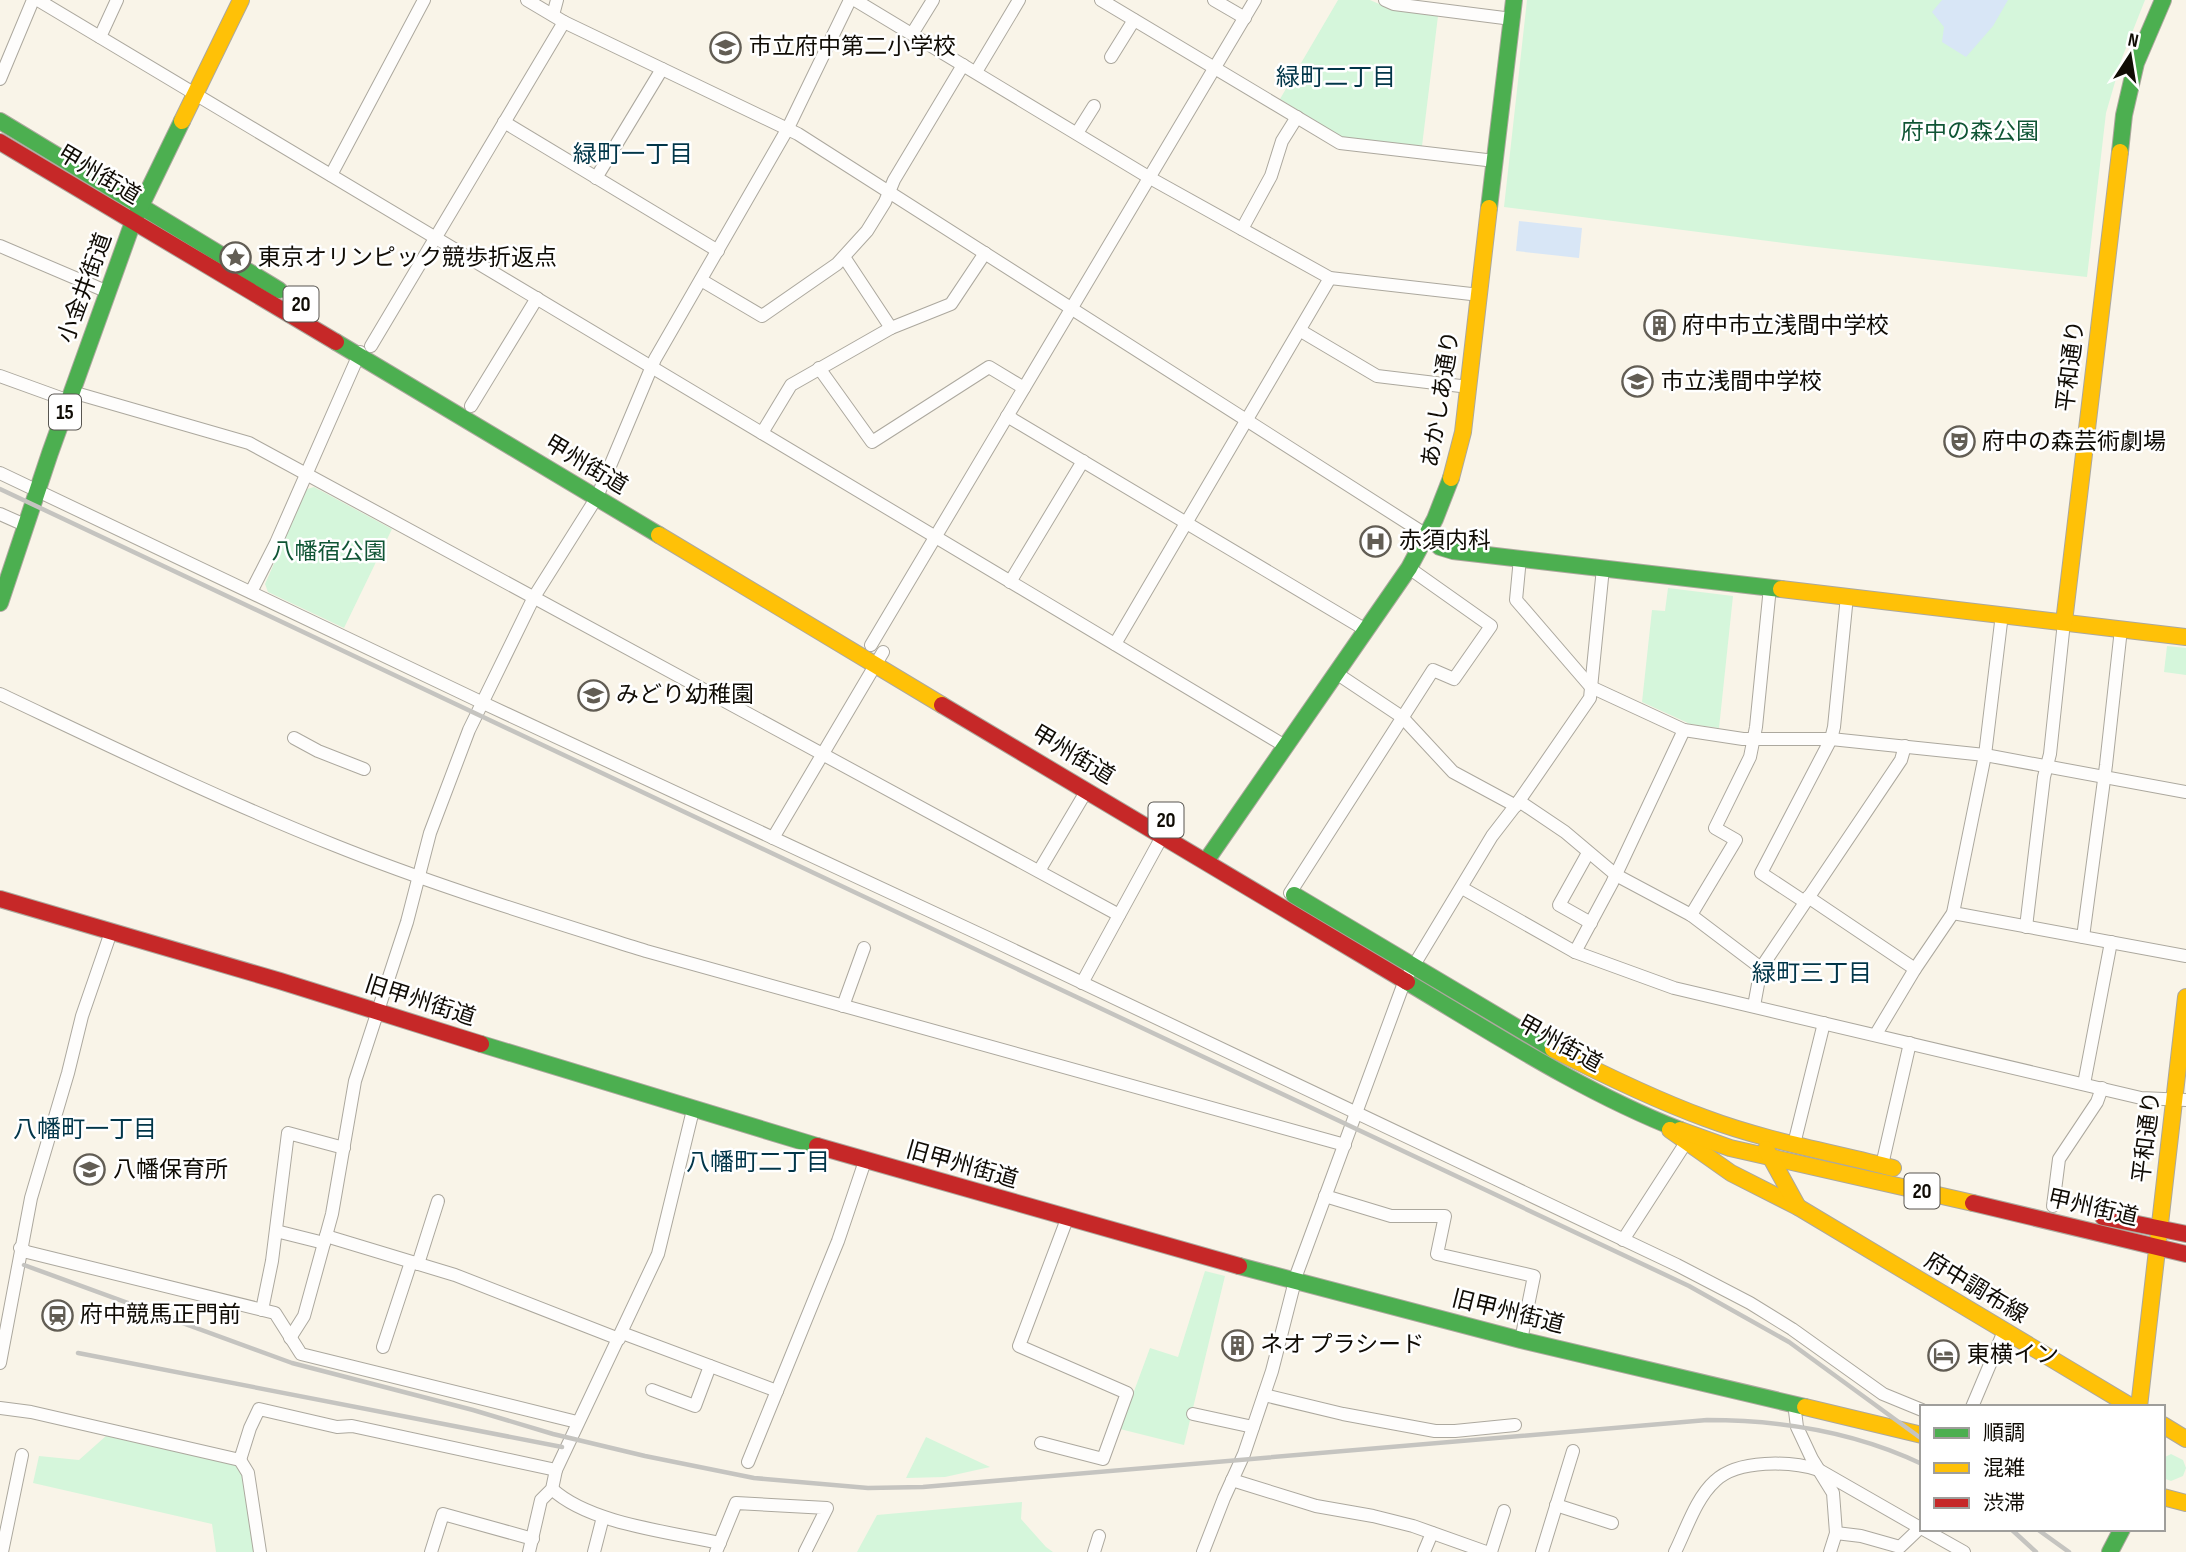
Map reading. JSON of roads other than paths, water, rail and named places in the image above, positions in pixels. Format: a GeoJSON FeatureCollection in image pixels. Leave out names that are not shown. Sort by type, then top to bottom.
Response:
{"type":"FeatureCollection","features":[{"type":"Feature","properties":{"kind":"main road","name":"小金井街道"},"geometry":{"type":"LineString","coordinates":[[0,603],[133,222],[241,0]]}},
{"type":"Feature","properties":{"kind":"main road","name":"あかしあ通り"},"geometry":{"type":"LineString","coordinates":[[1208,848],[1285,746],[1409,568],[1428,536],[1448,491],[1457,462],[1469,387],[1514,0]]}},
{"type":"Feature","properties":{"kind":"main road","name":"平和通り"},"geometry":{"type":"LineString","coordinates":[[2064,622],[2124,115],[2136,63],[2163,0]]}},
{"type":"Feature","properties":{"kind":"main road","name":"甲州街道"},"geometry":{"type":"LineString","coordinates":[[0,121],[599,491],[877,654],[1166,829],[1208,848]]}},
{"type":"Feature","properties":{"kind":"main road","name":"甲州街道"},"geometry":{"type":"LineString","coordinates":[[0,142],[133,222],[471,406],[599,491]]}},
{"type":"Feature","properties":{"kind":"main road"},"geometry":{"type":"LineString","coordinates":[[1428,536],[1440,547],[1453,551],[2186,637]]}},
{"type":"Feature","properties":{"kind":"main road","name":"甲州街道"},"geometry":{"type":"LineString","coordinates":[[877,654],[1087,790],[1208,848],[1409,973],[1554,1049],[1668,1103],[1741,1130],[1908,1171]]}},
{"type":"Feature","properties":{"kind":"main road","name":"甲州街道"},"geometry":{"type":"LineString","coordinates":[[1284,889],[1546,1065],[1659,1121],[1700,1138],[1771,1158],[1796,1161],[2186,1254]]}},
{"type":"Feature","properties":{"kind":"main road","name":"旧甲州街道"},"geometry":{"type":"LineString","coordinates":[[0,899],[377,1011],[692,1110],[1067,1219],[1296,1282],[1521,1339],[1920,1434]]}},
{"type":"Feature","properties":{"kind":"main road","name":"平和通り"},"geometry":{"type":"LineString","coordinates":[[2139,1405],[2157,1248],[2180,1100],[2186,997]]}},
{"type":"Feature","properties":{"kind":"main road","name":"府中調布線"},"geometry":{"type":"LineString","coordinates":[[1659,1121],[1685,1144],[1774,1197],[1798,1207],[2129,1405]]}},
{"type":"Feature","properties":{"kind":"main road"},"geometry":{"type":"LineString","coordinates":[[1741,1130],[1756,1139],[1771,1158],[1798,1207]]}},
{"type":"Feature","properties":{"kind":"main road"},"geometry":{"type":"LineString","coordinates":[[1785,1185],[1786,1169],[1796,1161]]}},
{"type":"Feature","properties":{"kind":"main road","name":"甲州街道"},"geometry":{"type":"LineString","coordinates":[[1961,1184],[2014,1196]]}},
{"type":"Feature","properties":{"kind":"main road","name":"甲州街道"},"geometry":{"type":"LineString","coordinates":[[2092,1215],[2186,1234]]}},
{"type":"Feature","properties":{"kind":"main road"},"geometry":{"type":"LineString","coordinates":[[2165,1426],[2186,1439]]}},
{"type":"Feature","properties":{"kind":"main road"},"geometry":{"type":"LineString","coordinates":[[2165,1498],[2186,1503]]}},
{"type":"Feature","properties":{"kind":"main road"},"geometry":{"type":"LineString","coordinates":[[2110,1552],[2121,1531]]}},
{"type":"Feature","properties":{"kind":"street"},"geometry":{"type":"LineString","coordinates":[[0,79],[36,0],[1285,746]]}},
{"type":"Feature","properties":{"kind":"street"},"geometry":{"type":"LineString","coordinates":[[100,37],[117,0]]}},
{"type":"Feature","properties":{"kind":"street"},"geometry":{"type":"LineString","coordinates":[[331,175],[424,0]]}},
{"type":"Feature","properties":{"kind":"street"},"geometry":{"type":"LineString","coordinates":[[527,0],[558,19],[788,128],[1428,536]]}},
{"type":"Feature","properties":{"kind":"street"},"geometry":{"type":"LineString","coordinates":[[251,592],[365,348],[504,122],[558,19],[557,0]]}},
{"type":"Feature","properties":{"kind":"street"},"geometry":{"type":"LineString","coordinates":[[290,1338],[304,1316],[332,1214],[355,1081],[407,922],[447,783],[481,702],[534,597],[599,491],[652,367],[788,128],[852,0],[1150,177],[1330,278],[1480,295]]}},
{"type":"Feature","properties":{"kind":"street"},"geometry":{"type":"LineString","coordinates":[[912,34],[933,0]]}},
{"type":"Feature","properties":{"kind":"street"},"geometry":{"type":"LineString","coordinates":[[976,72],[1019,0]]}},
{"type":"Feature","properties":{"kind":"street"},"geometry":{"type":"LineString","coordinates":[[1101,0],[1340,143],[1495,161]]}},
{"type":"Feature","properties":{"kind":"street"},"geometry":{"type":"LineString","coordinates":[[1214,0],[1245,18]]}},
{"type":"Feature","properties":{"kind":"street"},"geometry":{"type":"LineString","coordinates":[[772,838],[823,754],[877,654],[935,536],[1255,0]]}},
{"type":"Feature","properties":{"kind":"street"},"geometry":{"type":"LineString","coordinates":[[1391,1],[1512,19]]}},
{"type":"Feature","properties":{"kind":"street"},"geometry":{"type":"LineString","coordinates":[[1111,57],[1134,20]]}},
{"type":"Feature","properties":{"kind":"street"},"geometry":{"type":"LineString","coordinates":[[701,280],[762,316],[837,264],[867,231],[894,180],[963,65]]}},
{"type":"Feature","properties":{"kind":"street"},"geometry":{"type":"LineString","coordinates":[[596,178],[662,69]]}},
{"type":"Feature","properties":{"kind":"street"},"geometry":{"type":"LineString","coordinates":[[1077,133],[1094,106]]}},
{"type":"Feature","properties":{"kind":"street"},"geometry":{"type":"LineString","coordinates":[[1242,229],[1271,176],[1282,141],[1297,117]]}},
{"type":"Feature","properties":{"kind":"street"},"geometry":{"type":"LineString","coordinates":[[504,122],[718,251]]}},
{"type":"Feature","properties":{"kind":"street"},"geometry":{"type":"LineString","coordinates":[[0,246],[108,292]]}},
{"type":"Feature","properties":{"kind":"street"},"geometry":{"type":"LineString","coordinates":[[762,433],[790,385],[891,328],[951,304],[985,253]]}},
{"type":"Feature","properties":{"kind":"street"},"geometry":{"type":"LineString","coordinates":[[844,257],[891,328]]}},
{"type":"Feature","properties":{"kind":"street"},"geometry":{"type":"LineString","coordinates":[[1115,643],[1330,278]]}},
{"type":"Feature","properties":{"kind":"street"},"geometry":{"type":"LineString","coordinates":[[471,406],[537,298]]}},
{"type":"Feature","properties":{"kind":"street"},"geometry":{"type":"LineString","coordinates":[[1300,331],[1377,376],[1469,387]]}},
{"type":"Feature","properties":{"kind":"street"},"geometry":{"type":"LineString","coordinates":[[818,368],[872,442],[989,367],[1024,388]]}},
{"type":"Feature","properties":{"kind":"street"},"geometry":{"type":"LineString","coordinates":[[0,376],[249,443],[1119,915]]}},
{"type":"Feature","properties":{"kind":"street"},"geometry":{"type":"LineString","coordinates":[[1007,416],[1366,630]]}},
{"type":"Feature","properties":{"kind":"street"},"geometry":{"type":"LineString","coordinates":[[1010,582],[1083,461]]}},
{"type":"Feature","properties":{"kind":"street"},"geometry":{"type":"LineString","coordinates":[[0,472],[481,702],[1623,1240],[1750,1303],[1792,1329],[1883,1394],[1920,1409]]}},
{"type":"Feature","properties":{"kind":"street"},"geometry":{"type":"LineString","coordinates":[[0,514],[27,526]]}},
{"type":"Feature","properties":{"kind":"street"},"geometry":{"type":"LineString","coordinates":[[1520,558],[1516,600],[1591,687],[1684,730],[1753,740],[1831,739],[1985,755],[2186,792]]}},
{"type":"Feature","properties":{"kind":"street"},"geometry":{"type":"LineString","coordinates":[[1284,889],[1433,670],[1454,679],[1491,626],[1409,568]]}},
{"type":"Feature","properties":{"kind":"street"},"geometry":{"type":"LineString","coordinates":[[1203,1552],[1244,1454],[1325,1196],[1409,973],[1492,836],[1590,698],[1603,568]]}},
{"type":"Feature","properties":{"kind":"street"},"geometry":{"type":"LineString","coordinates":[[1691,915],[1737,840],[1715,828],[1750,757],[1770,587]]}},
{"type":"Feature","properties":{"kind":"street"},"geometry":{"type":"LineString","coordinates":[[1847,596],[1831,739],[1761,873],[1915,970]]}},
{"type":"Feature","properties":{"kind":"street"},"geometry":{"type":"LineString","coordinates":[[1876,1034],[1953,913],[1985,755],[2002,614]]}},
{"type":"Feature","properties":{"kind":"street"},"geometry":{"type":"LineString","coordinates":[[2026,927],[2064,622]]}},
{"type":"Feature","properties":{"kind":"street"},"geometry":{"type":"LineString","coordinates":[[2083,937],[2121,629]]}},
{"type":"Feature","properties":{"kind":"street"},"geometry":{"type":"LineString","coordinates":[[1336,673],[1402,718],[1453,772],[1517,804],[1564,832],[1616,875],[1691,915],[1761,968]]}},
{"type":"Feature","properties":{"kind":"street"},"geometry":{"type":"LineString","coordinates":[[0,694],[261,815],[419,876],[646,951],[1345,1145]]}},
{"type":"Feature","properties":{"kind":"street"},"geometry":{"type":"LineString","coordinates":[[1575,952],[1616,875],[1684,730]]}},
{"type":"Feature","properties":{"kind":"street"},"geometry":{"type":"LineString","coordinates":[[295,738],[318,751],[364,769]]}},
{"type":"Feature","properties":{"kind":"street"},"geometry":{"type":"LineString","coordinates":[[1754,1006],[1761,968],[1901,760],[1905,746]]}},
{"type":"Feature","properties":{"kind":"street"},"geometry":{"type":"LineString","coordinates":[[1039,871],[1087,790]]}},
{"type":"Feature","properties":{"kind":"street"},"geometry":{"type":"LineString","coordinates":[[1082,984],[1166,829]]}},
{"type":"Feature","properties":{"kind":"street"},"geometry":{"type":"LineString","coordinates":[[1588,853],[1559,905],[1591,923]]}},
{"type":"Feature","properties":{"kind":"street"},"geometry":{"type":"LineString","coordinates":[[1462,888],[1575,952],[1674,988],[2141,1098],[2180,1100]]}},
{"type":"Feature","properties":{"kind":"street"},"geometry":{"type":"LineString","coordinates":[[1953,913],[2186,956]]}},
{"type":"Feature","properties":{"kind":"street"},"geometry":{"type":"LineString","coordinates":[[0,1363],[31,1198],[68,1073],[73,1046],[111,932]]}},
{"type":"Feature","properties":{"kind":"street"},"geometry":{"type":"LineString","coordinates":[[2084,1084],[2111,942]]}},
{"type":"Feature","properties":{"kind":"street"},"geometry":{"type":"LineString","coordinates":[[843,1006],[864,948]]}},
{"type":"Feature","properties":{"kind":"street"},"geometry":{"type":"LineString","coordinates":[[1794,1144],[1824,1023]]}},
{"type":"Feature","properties":{"kind":"street"},"geometry":{"type":"LineString","coordinates":[[1882,1165],[1910,1043]]}},
{"type":"Feature","properties":{"kind":"street"},"geometry":{"type":"LineString","coordinates":[[2053,1206],[2059,1159],[2097,1102],[2102,1088]]}},
{"type":"Feature","properties":{"kind":"street"},"geometry":{"type":"LineString","coordinates":[[529,1552],[541,1500],[552,1489],[556,1469],[577,1422],[658,1254],[692,1110]]}},
{"type":"Feature","properties":{"kind":"street"},"geometry":{"type":"LineString","coordinates":[[262,1310],[276,1231],[288,1133],[344,1148]]}},
{"type":"Feature","properties":{"kind":"street"},"geometry":{"type":"LineString","coordinates":[[1623,1240],[1685,1144]]}},
{"type":"Feature","properties":{"kind":"street"},"geometry":{"type":"LineString","coordinates":[[748,1462],[838,1241],[864,1161]]}},
{"type":"Feature","properties":{"kind":"street"},"geometry":{"type":"LineString","coordinates":[[1325,1196],[1391,1216],[1445,1216],[1437,1254],[1534,1276],[1521,1339]]}},
{"type":"Feature","properties":{"kind":"street"},"geometry":{"type":"LineString","coordinates":[[383,1347],[439,1201]]}},
{"type":"Feature","properties":{"kind":"street"},"geometry":{"type":"LineString","coordinates":[[1041,1443],[1103,1459],[1127,1393],[1019,1346],[1067,1219]]}},
{"type":"Feature","properties":{"kind":"street"},"geometry":{"type":"LineString","coordinates":[[276,1231],[325,1240],[455,1275],[777,1391]]}},
{"type":"Feature","properties":{"kind":"street"},"geometry":{"type":"LineString","coordinates":[[20,1248],[27,1252],[275,1313],[301,1354],[577,1422]]}},
{"type":"Feature","properties":{"kind":"street"},"geometry":{"type":"LineString","coordinates":[[1973,1405],[2004,1331]]}},
{"type":"Feature","properties":{"kind":"street"},"geometry":{"type":"LineString","coordinates":[[652,1390],[695,1406],[710,1366]]}},
{"type":"Feature","properties":{"kind":"street"},"geometry":{"type":"LineString","coordinates":[[1264,1395],[1343,1414],[1435,1431],[1516,1425]]}},
{"type":"Feature","properties":{"kind":"street"},"geometry":{"type":"LineString","coordinates":[[1794,1403],[1797,1427],[1833,1493],[1836,1533],[1830,1552]]}},
{"type":"Feature","properties":{"kind":"street"},"geometry":{"type":"LineString","coordinates":[[0,1408],[31,1412],[240,1460],[248,1473],[260,1552]]}},
{"type":"Feature","properties":{"kind":"street"},"geometry":{"type":"LineString","coordinates":[[240,1460],[259,1409],[337,1427],[352,1426],[556,1469]]}},
{"type":"Feature","properties":{"kind":"street"},"geometry":{"type":"LineString","coordinates":[[1193,1414],[1253,1427]]}},
{"type":"Feature","properties":{"kind":"street"},"geometry":{"type":"LineString","coordinates":[[1542,1552],[1573,1451]]}},
{"type":"Feature","properties":{"kind":"street"},"geometry":{"type":"LineString","coordinates":[[2,1552],[22,1455]]}},
{"type":"Feature","properties":{"kind":"street"},"geometry":{"type":"LineString","coordinates":[[1675,1552],[1701,1499],[1716,1479],[1767,1463],[1801,1464],[1819,1470],[1920,1528]]}},
{"type":"Feature","properties":{"kind":"street"},"geometry":{"type":"LineString","coordinates":[[1232,1480],[1316,1506],[1373,1516],[1486,1552]]}},
{"type":"Feature","properties":{"kind":"street"},"geometry":{"type":"LineString","coordinates":[[552,1489],[562,1498],[603,1517],[718,1548],[736,1503],[827,1508],[804,1552]]}},
{"type":"Feature","properties":{"kind":"street"},"geometry":{"type":"LineString","coordinates":[[1556,1504],[1612,1523]]}},
{"type":"Feature","properties":{"kind":"street"},"geometry":{"type":"LineString","coordinates":[[1492,1552],[1504,1511]]}},
{"type":"Feature","properties":{"kind":"street"},"geometry":{"type":"LineString","coordinates":[[431,1552],[443,1514],[533,1539]]}},
{"type":"Feature","properties":{"kind":"street"},"geometry":{"type":"LineString","coordinates":[[594,1552],[603,1517]]}},
{"type":"Feature","properties":{"kind":"street"},"geometry":{"type":"LineString","coordinates":[[1836,1533],[1861,1536],[1900,1547],[1920,1530]]}},
{"type":"Feature","properties":{"kind":"street"},"geometry":{"type":"LineString","coordinates":[[1925,1531],[1964,1552]]}},
{"type":"Feature","properties":{"kind":"street"},"geometry":{"type":"LineString","coordinates":[[1424,1552],[1432,1533]]}},
{"type":"Feature","properties":{"kind":"street"},"geometry":{"type":"LineString","coordinates":[[1094,1552],[1099,1536]]}},
{"type":"Feature","properties":{"kind":"water"},"geometry":{"type":"Polygon","coordinates":[[[1942,0],[2008,0],[1993,26],[1966,57],[1942,42],[1944,27],[1932,12],[1942,0]]]}},
{"type":"Feature","properties":{"kind":"water"},"geometry":{"type":"Polygon","coordinates":[[[1519,221],[1582,228],[1579,258],[1516,251],[1519,221]]]}},
{"type":"Feature","properties":{"kind":"railway"},"geometry":{"type":"LineString","coordinates":[[0,489],[1689,1286],[1789,1342],[1920,1438]]}},
{"type":"Feature","properties":{"kind":"railway"},"geometry":{"type":"LineString","coordinates":[[24,1265],[292,1363],[473,1410],[553,1434],[754,1478],[868,1488],[923,1487],[1707,1420],[1762,1422],[1817,1430],[1870,1444],[1920,1463]]}},
{"type":"Feature","properties":{"kind":"railway"},"geometry":{"type":"LineString","coordinates":[[78,1353],[562,1447]]}},
{"type":"Feature","properties":{"kind":"railway"},"geometry":{"type":"LineString","coordinates":[[2013,1531],[2036,1552]]}},
{"type":"Feature","properties":{"kind":"railway"},"geometry":{"type":"LineString","coordinates":[[2040,1531],[2069,1552]]}},
{"type":"Feature","properties":{"kind":"place","name":"市立府中第二小学校"},"geometry":{"type":"Point","coordinates":[726,47]}},
{"type":"Feature","properties":{"kind":"place","name":"東京オリンピック競歩折返点"},"geometry":{"type":"Point","coordinates":[235,258]}},
{"type":"Feature","properties":{"kind":"place","name":"府中市立浅間中学校"},"geometry":{"type":"Point","coordinates":[1659,326]}},
{"type":"Feature","properties":{"kind":"place","name":"市立浅間中学校"},"geometry":{"type":"Point","coordinates":[1638,382]}},
{"type":"Feature","properties":{"kind":"place","name":"府中の森芸術劇場"},"geometry":{"type":"Point","coordinates":[1959,442]}},
{"type":"Feature","properties":{"kind":"place","name":"赤須内科"},"geometry":{"type":"Point","coordinates":[1376,541]}},
{"type":"Feature","properties":{"kind":"place","name":"みどり幼稚園"},"geometry":{"type":"Point","coordinates":[593,695]}},
{"type":"Feature","properties":{"kind":"place","name":"八幡保育所"},"geometry":{"type":"Point","coordinates":[90,1170]}},
{"type":"Feature","properties":{"kind":"place","name":"府中競馬正門前"},"geometry":{"type":"Point","coordinates":[57,1315]}},
{"type":"Feature","properties":{"kind":"place","name":"ネオ プラシード"},"geometry":{"type":"Point","coordinates":[1237,1345]}},
{"type":"Feature","properties":{"kind":"place","name":"東横イン"},"geometry":{"type":"Point","coordinates":[1944,1355]}},
{"type":"Feature","properties":{"kind":"district","name":"緑町二丁目"},"geometry":{"type":"Point","coordinates":[1336,77]}},
{"type":"Feature","properties":{"kind":"district","name":"緑町一丁目"},"geometry":{"type":"Point","coordinates":[633,154]}},
{"type":"Feature","properties":{"kind":"district","name":"緑町三丁目"},"geometry":{"type":"Point","coordinates":[1812,973]}},
{"type":"Feature","properties":{"kind":"district","name":"八幡町一丁目"},"geometry":{"type":"Point","coordinates":[85,1129]}},
{"type":"Feature","properties":{"kind":"district","name":"八幡町二丁目"},"geometry":{"type":"Point","coordinates":[758,1162]}},
{"type":"Feature","properties":{"kind":"park label","name":"府中の森公園"},"geometry":{"type":"Point","coordinates":[1970,132]}},
{"type":"Feature","properties":{"kind":"park label","name":"八幡宿公園"},"geometry":{"type":"Point","coordinates":[329,552]}}]}
